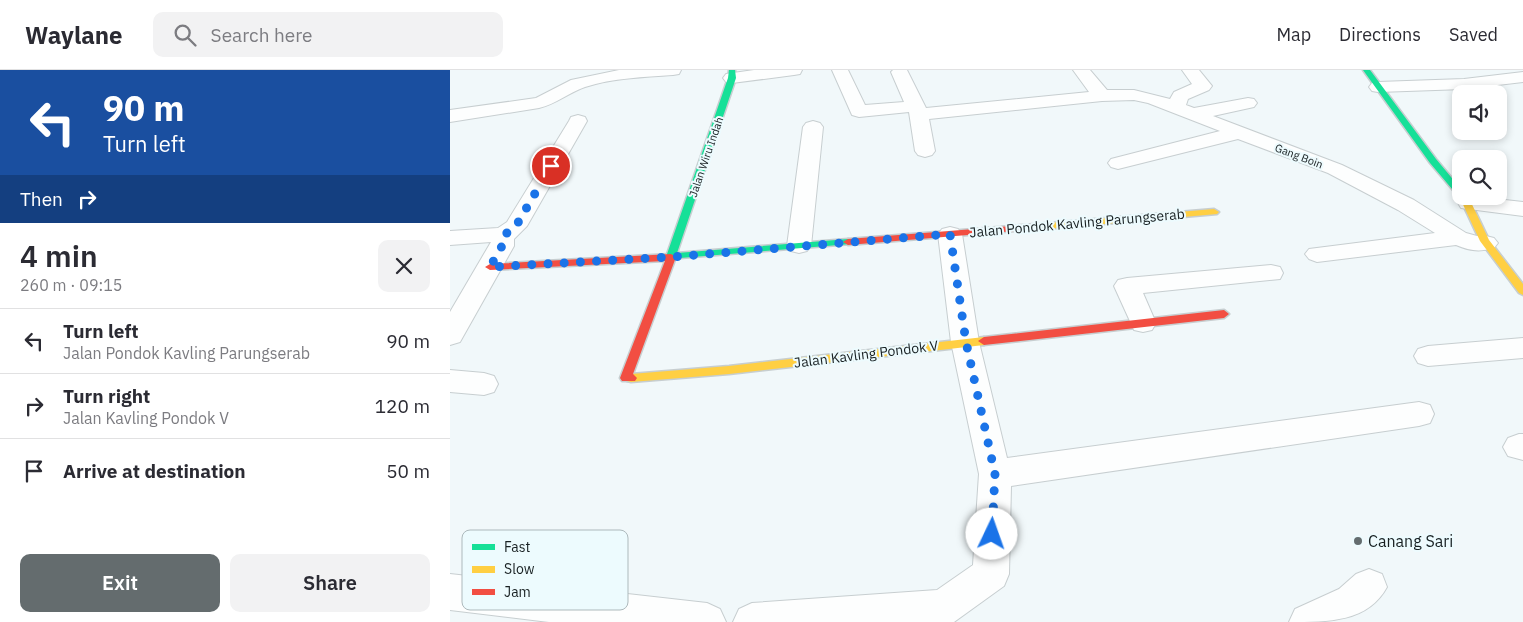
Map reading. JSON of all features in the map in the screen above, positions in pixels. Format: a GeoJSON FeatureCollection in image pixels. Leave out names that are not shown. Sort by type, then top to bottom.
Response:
{"type":"FeatureCollection","features":[{"type":"Feature","properties":{"kind":"street"},"geometry":{"type":"LineString","coordinates":[[450,116],[551,100],[574,85],[592,80],[673,70]]}},
{"type":"Feature","properties":{"kind":"street"},"geometry":{"type":"LineString","coordinates":[[732,74],[794,70]]}},
{"type":"Feature","properties":{"kind":"street","name":"Gang Boin"},"geometry":{"type":"LineString","coordinates":[[840,70],[859,111],[918,110],[943,113],[1102,96],[1134,95],[1153,99],[1237,133],[1335,169],[1406,205],[1458,238],[1475,244],[1486,243]]}},
{"type":"Feature","properties":{"kind":"street"},"geometry":{"type":"LineString","coordinates":[[1080,70],[1102,96]]}},
{"type":"Feature","properties":{"kind":"street"},"geometry":{"type":"LineString","coordinates":[[1190,70],[1203,86],[1180,96],[1185,111],[1248,103]]}},
{"type":"Feature","properties":{"kind":"street"},"geometry":{"type":"LineString","coordinates":[[1366,70],[1452,183]]}},
{"type":"Feature","properties":{"kind":"street"},"geometry":{"type":"LineString","coordinates":[[900,72],[918,110],[925,150]]}},
{"type":"Feature","properties":{"kind":"street","name":"Jalan Wiru Indah"},"geometry":{"type":"LineString","coordinates":[[671,257],[732,74]]}},
{"type":"Feature","properties":{"kind":"street"},"geometry":{"type":"LineString","coordinates":[[1378,88],[1464,84],[1523,77]]}},
{"type":"Feature","properties":{"kind":"street"},"geometry":{"type":"LineString","coordinates":[[450,238],[487,235],[503,236],[516,226],[578,120]]}},
{"type":"Feature","properties":{"kind":"street"},"geometry":{"type":"LineString","coordinates":[[799,246],[813,127]]}},
{"type":"Feature","properties":{"kind":"street"},"geometry":{"type":"LineString","coordinates":[[1118,163],[1237,133]]}},
{"type":"Feature","properties":{"kind":"street"},"geometry":{"type":"LineString","coordinates":[[1467,205],[1486,243],[1523,290]]}},
{"type":"Feature","properties":{"kind":"street"},"geometry":{"type":"LineString","coordinates":[[1502,205],[1523,209]]}},
{"type":"Feature","properties":{"kind":"street","name":"Jalan Pondok Kavling Parungserab"},"geometry":{"type":"LineString","coordinates":[[490,267],[671,257],[1214,212]]}},
{"type":"Feature","properties":{"kind":"street"},"geometry":{"type":"LineString","coordinates":[[752,622],[945,615],[991,574],[995,474],[966,342],[950,234]]}},
{"type":"Feature","properties":{"kind":"street"},"geometry":{"type":"LineString","coordinates":[[450,335],[502,246],[503,236]]}},
{"type":"Feature","properties":{"kind":"street"},"geometry":{"type":"LineString","coordinates":[[1317,254],[1458,238]]}},
{"type":"Feature","properties":{"kind":"street","name":"Jalan Kavling Pondok V"},"geometry":{"type":"LineString","coordinates":[[671,257],[626,378],[729,370],[1224,314]]}},
{"type":"Feature","properties":{"kind":"street"},"geometry":{"type":"LineString","coordinates":[[1143,323],[1127,286],[1271,273]]}},
{"type":"Feature","properties":{"kind":"street"},"geometry":{"type":"LineString","coordinates":[[1428,356],[1523,348]]}},
{"type":"Feature","properties":{"kind":"street"},"geometry":{"type":"LineString","coordinates":[[450,381],[484,384]]}},
{"type":"Feature","properties":{"kind":"street"},"geometry":{"type":"LineString","coordinates":[[995,474],[1419,414]]}},
{"type":"Feature","properties":{"kind":"street"},"geometry":{"type":"LineString","coordinates":[[1308,622],[1352,602],[1369,587]]}},
{"type":"Feature","properties":{"kind":"street"},"geometry":{"type":"LineString","coordinates":[[605,610],[708,622]]}},
{"type":"Feature","properties":{"kind":"traffic: fast"},"geometry":{"type":"LineString","coordinates":[[732,70],[732,78],[671,257],[848,242]]}},
{"type":"Feature","properties":{"kind":"traffic: fast"},"geometry":{"type":"LineString","coordinates":[[1366,70],[1433,161],[1452,183]]}},
{"type":"Feature","properties":{"kind":"traffic: slow"},"geometry":{"type":"LineString","coordinates":[[1467,205],[1485,241],[1523,291]]}},
{"type":"Feature","properties":{"kind":"traffic: slow"},"geometry":{"type":"LineString","coordinates":[[1036,227],[1214,212]]}},
{"type":"Feature","properties":{"kind":"traffic: slow"},"geometry":{"type":"LineString","coordinates":[[631,378],[729,370],[984,341]]}},
{"type":"Feature","properties":{"kind":"traffic: jam"},"geometry":{"type":"LineString","coordinates":[[848,242],[1036,227]]}},
{"type":"Feature","properties":{"kind":"traffic: jam"},"geometry":{"type":"LineString","coordinates":[[490,267],[671,257],[626,378],[631,378]]}},
{"type":"Feature","properties":{"kind":"traffic: jam"},"geometry":{"type":"LineString","coordinates":[[984,341],[1224,314]]}},
{"type":"Feature","properties":{"kind":"place","name":"Canang Sari"},"geometry":{"type":"Point","coordinates":[1358,541]}},
{"type":"Feature","properties":{"kind":"route"},"geometry":{"type":"LineString","coordinates":[[551,166],[516,226],[503,236],[502,246],[490,267],[671,257],[950,234],[966,342],[995,474],[992,534]]}}]}
